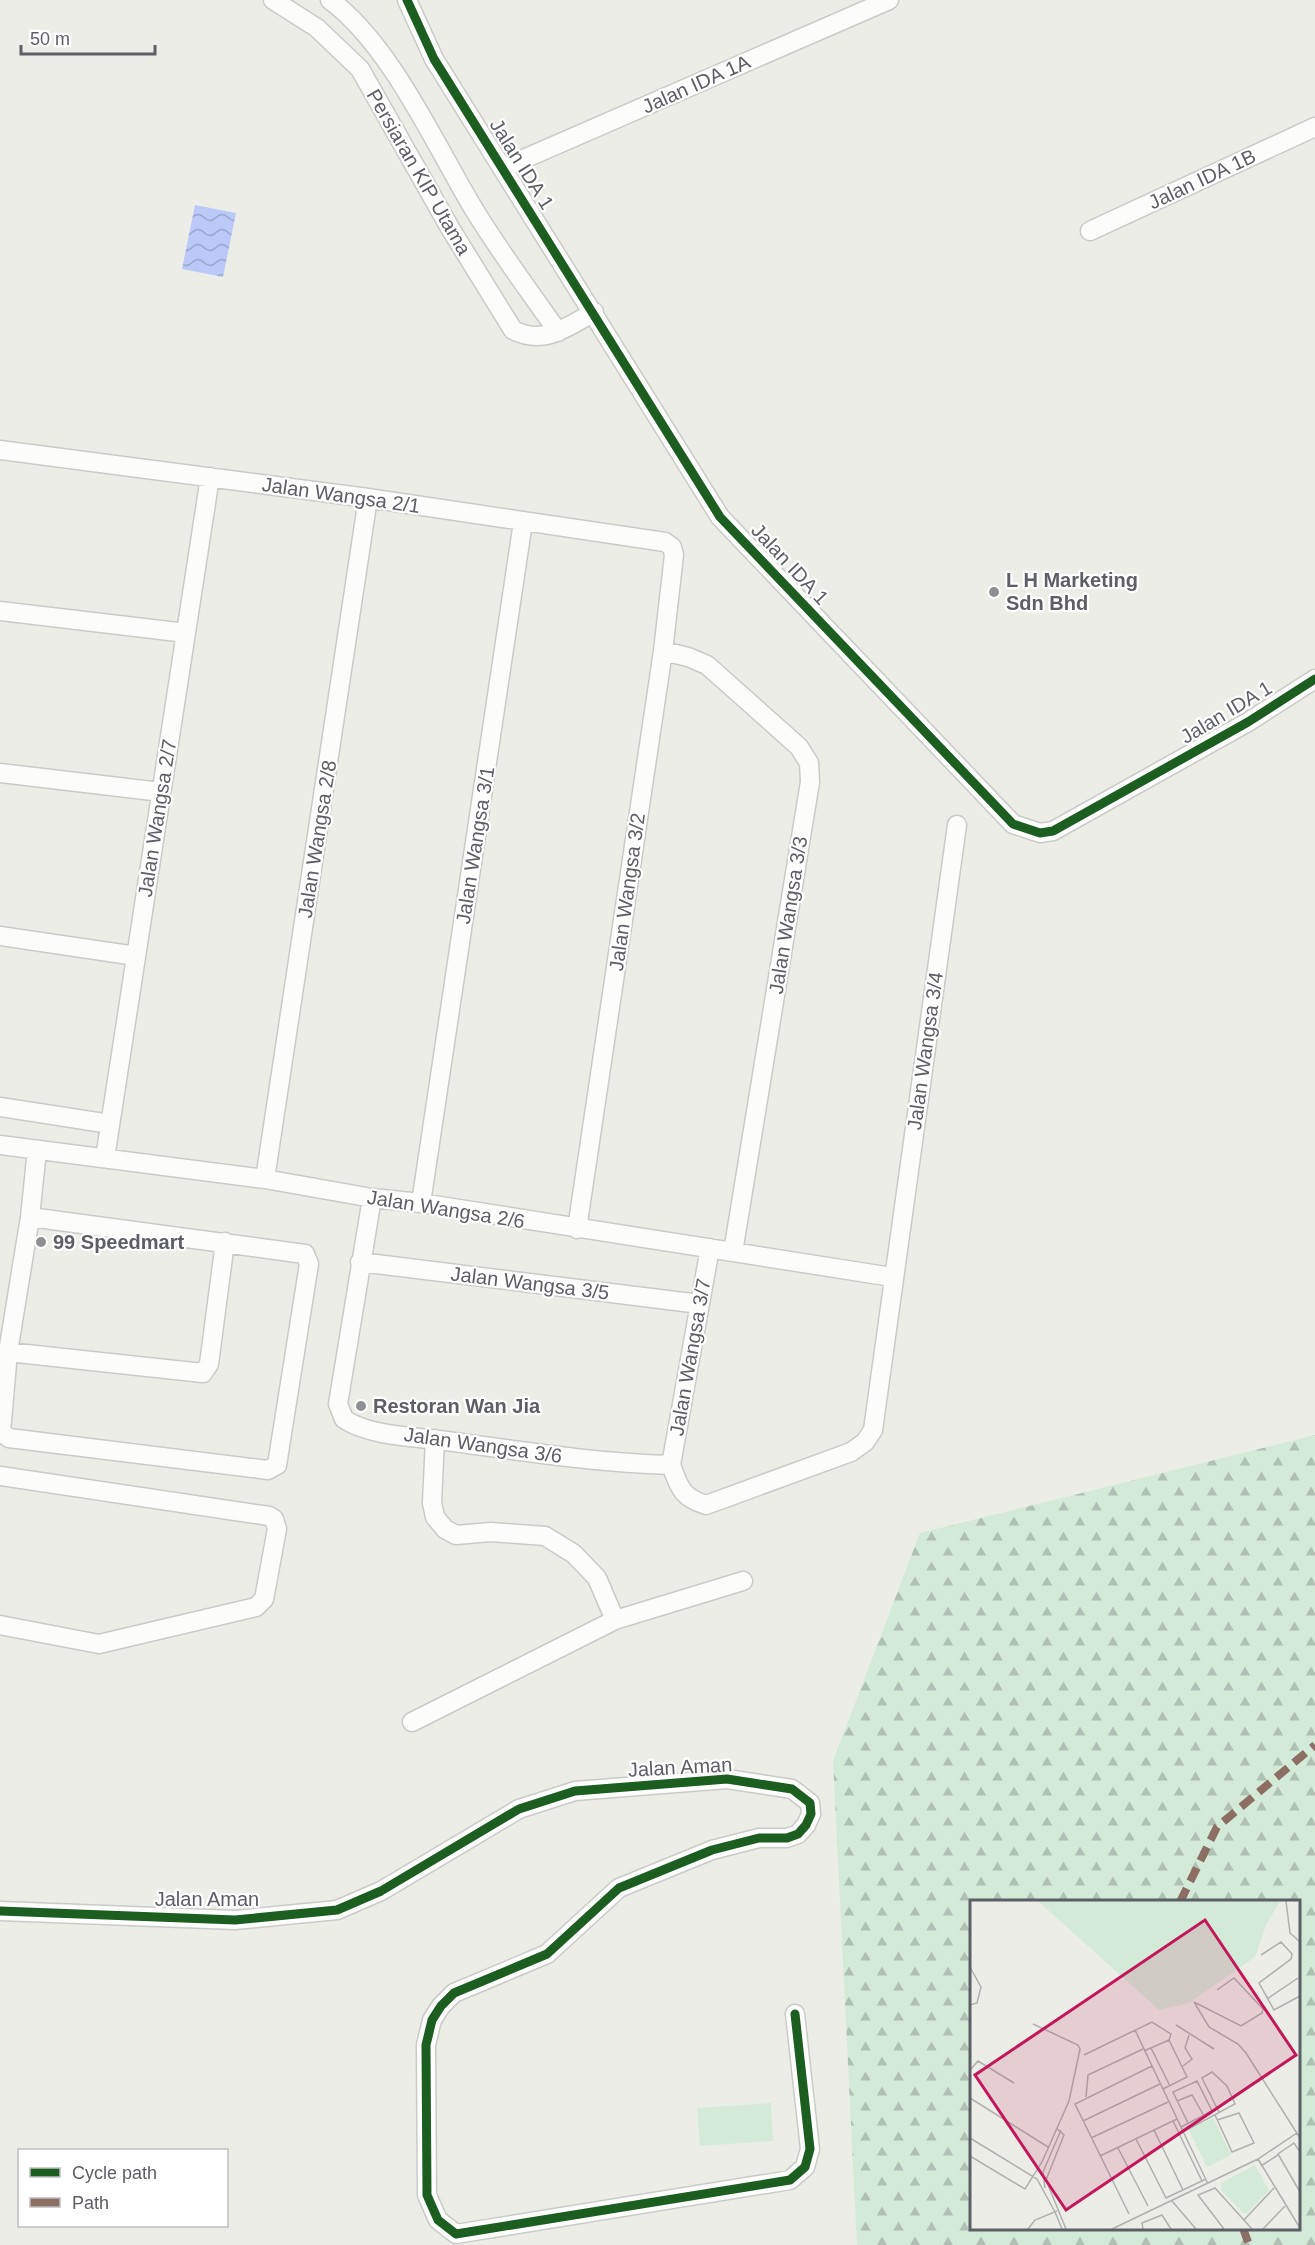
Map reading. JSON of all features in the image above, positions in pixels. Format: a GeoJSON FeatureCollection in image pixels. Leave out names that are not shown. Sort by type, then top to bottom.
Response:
{"type":"FeatureCollection","features":[{"type":"Feature","properties":{"kind":"street","name":"Persiaran KIP Utama"},"geometry":{"type":"LineString","coordinates":[[273,0],[292,4],[360,69],[450,228],[513,330],[526,337],[538,337],[558,332],[594,312]]}},
{"type":"Feature","properties":{"kind":"street","name":"Persiaran KIP Utama"},"geometry":{"type":"LineString","coordinates":[[330,0],[357,22],[383,56],[476,213],[558,332]]}},
{"type":"Feature","properties":{"kind":"street","name":"Jalan IDA 1"},"geometry":{"type":"LineString","coordinates":[[407,0],[434,59],[720,517],[1013,824],[1040,833],[1053,831],[1248,722],[1315,679]]}},
{"type":"Feature","properties":{"kind":"street","name":"Jalan IDA 1A"},"geometry":{"type":"LineString","coordinates":[[503,168],[889,0]]}},
{"type":"Feature","properties":{"kind":"street","name":"Jalan IDA 1B"},"geometry":{"type":"LineString","coordinates":[[1090,231],[1315,127]]}},
{"type":"Feature","properties":{"kind":"street","name":"Jalan Wangsa 2/1"},"geometry":{"type":"LineString","coordinates":[[0,450],[369,498],[665,542],[672,547],[674,555]]}},
{"type":"Feature","properties":{"kind":"street","name":"Jalan Wangsa 2/7"},"geometry":{"type":"LineString","coordinates":[[105,1158],[210,477]]}},
{"type":"Feature","properties":{"kind":"street","name":"Jalan Wangsa 2/8"},"geometry":{"type":"LineString","coordinates":[[265,1179],[369,498]]}},
{"type":"Feature","properties":{"kind":"street","name":"Jalan Wangsa 3/1"},"geometry":{"type":"LineString","coordinates":[[421,1203],[523,522]]}},
{"type":"Feature","properties":{"kind":"street","name":"Jalan Wangsa 3/2"},"geometry":{"type":"LineString","coordinates":[[577,1229],[663,651],[674,555]]}},
{"type":"Feature","properties":{"kind":"street"},"geometry":{"type":"LineString","coordinates":[[0,611],[186,633]]}},
{"type":"Feature","properties":{"kind":"street","name":"Jalan Wangsa 3/3"},"geometry":{"type":"LineString","coordinates":[[663,651],[688,657],[707,665],[799,747],[808,763],[810,782],[733,1252]]}},
{"type":"Feature","properties":{"kind":"street"},"geometry":{"type":"LineString","coordinates":[[0,773],[161,792]]}},
{"type":"Feature","properties":{"kind":"street","name":"Jalan Wangsa 3/4"},"geometry":{"type":"LineString","coordinates":[[670,1466],[681,1490],[690,1500],[706,1505],[836,1459],[865,1442],[873,1430],[892,1277],[957,825]]}},
{"type":"Feature","properties":{"kind":"street"},"geometry":{"type":"LineString","coordinates":[[0,936],[136,956]]}},
{"type":"Feature","properties":{"kind":"street"},"geometry":{"type":"LineString","coordinates":[[0,1107],[110,1124]]}},
{"type":"Feature","properties":{"kind":"street","name":"Jalan Wangsa 2/6"},"geometry":{"type":"LineString","coordinates":[[0,1145],[265,1179],[372,1198],[421,1203],[892,1277]]}},
{"type":"Feature","properties":{"kind":"street"},"geometry":{"type":"LineString","coordinates":[[30,1217],[300,1251],[308,1258],[279,1461],[273,1469],[4,1436],[0,1426],[8,1352],[30,1217],[37,1149]]}},
{"type":"Feature","properties":{"kind":"street","name":"Jalan Wangsa 3/6"},"geometry":{"type":"LineString","coordinates":[[372,1198],[338,1404],[344,1419],[360,1428],[435,1439],[621,1464],[670,1466]]}},
{"type":"Feature","properties":{"kind":"street"},"geometry":{"type":"LineString","coordinates":[[8,1352],[203,1373],[209,1364],[225,1242]]}},
{"type":"Feature","properties":{"kind":"street","name":"Jalan Wangsa 3/7"},"geometry":{"type":"LineString","coordinates":[[670,1466],[710,1248]]}},
{"type":"Feature","properties":{"kind":"street","name":"Jalan Wangsa 3/5"},"geometry":{"type":"LineString","coordinates":[[360,1262],[700,1304]]}},
{"type":"Feature","properties":{"kind":"street"},"geometry":{"type":"LineString","coordinates":[[435,1439],[432,1503],[435,1516],[445,1529],[456,1535],[491,1532],[545,1536],[586,1565],[597,1578],[615,1620]]}},
{"type":"Feature","properties":{"kind":"street"},"geometry":{"type":"LineString","coordinates":[[0,1476],[269,1516],[274,1519],[277,1529],[264,1599],[256,1607],[99,1644],[0,1625]]}},
{"type":"Feature","properties":{"kind":"street"},"geometry":{"type":"LineString","coordinates":[[412,1722],[615,1620],[743,1581]]}},
{"type":"Feature","properties":{"kind":"street","name":"Jalan Aman"},"geometry":{"type":"LineString","coordinates":[[0,1911],[235,1920],[337,1910],[381,1891],[519,1809],[575,1791],[727,1779],[792,1789],[810,1803],[811,1814],[806,1825],[798,1834],[787,1839],[759,1838],[712,1850],[619,1888],[547,1954],[454,1993],[441,2006],[432,2020],[426,2045],[428,2195],[438,2220],[456,2234],[790,2180],[805,2167],[810,2149],[795,2014]]}},
{"type":"Feature","properties":{"kind":"green space"},"geometry":{"type":"Polygon","coordinates":[[[1315,1435],[1315,2245],[857,2245],[833,1761],[920,1533],[1315,1435]]]}},
{"type":"Feature","properties":{"kind":"green space"},"geometry":{"type":"Polygon","coordinates":[[[771,2103],[773,2141],[700,2146],[697,2108],[771,2103]]]}},
{"type":"Feature","properties":{"kind":"water"},"geometry":{"type":"Polygon","coordinates":[[[195,205],[236,213],[223,277],[182,269],[195,205]]]}},
{"type":"Feature","properties":{"kind":"marked path"},"geometry":{"type":"LineString","coordinates":[[1181,1900],[1217,1827],[1315,1745]]}},
{"type":"Feature","properties":{"kind":"marked path"},"geometry":{"type":"LineString","coordinates":[[1244,2230],[1249,2245]]}},
{"type":"Feature","properties":{"kind":"cycle path"},"geometry":{"type":"LineString","coordinates":[[407,0],[434,59],[720,517],[1013,824],[1040,833],[1053,831],[1248,722],[1315,679]]}},
{"type":"Feature","properties":{"kind":"cycle path"},"geometry":{"type":"LineString","coordinates":[[0,1911],[235,1920],[337,1910],[381,1891],[519,1809],[575,1791],[727,1779],[792,1789],[810,1803],[811,1814],[806,1825],[798,1834],[787,1838],[759,1838],[712,1850],[619,1888],[547,1954],[454,1993],[441,2006],[432,2020],[426,2045],[427,2195],[438,2220],[456,2234],[790,2180],[805,2167],[810,2149],[795,2014]]}},
{"type":"Feature","properties":{"kind":"place","name":"L H Marketing Sdn Bhd"},"geometry":{"type":"Point","coordinates":[994,592]}},
{"type":"Feature","properties":{"kind":"place","name":"99 Speedmart"},"geometry":{"type":"Point","coordinates":[41,1242]}},
{"type":"Feature","properties":{"kind":"place","name":"Restoran Wan Jia"},"geometry":{"type":"Point","coordinates":[361,1406]}}]}
